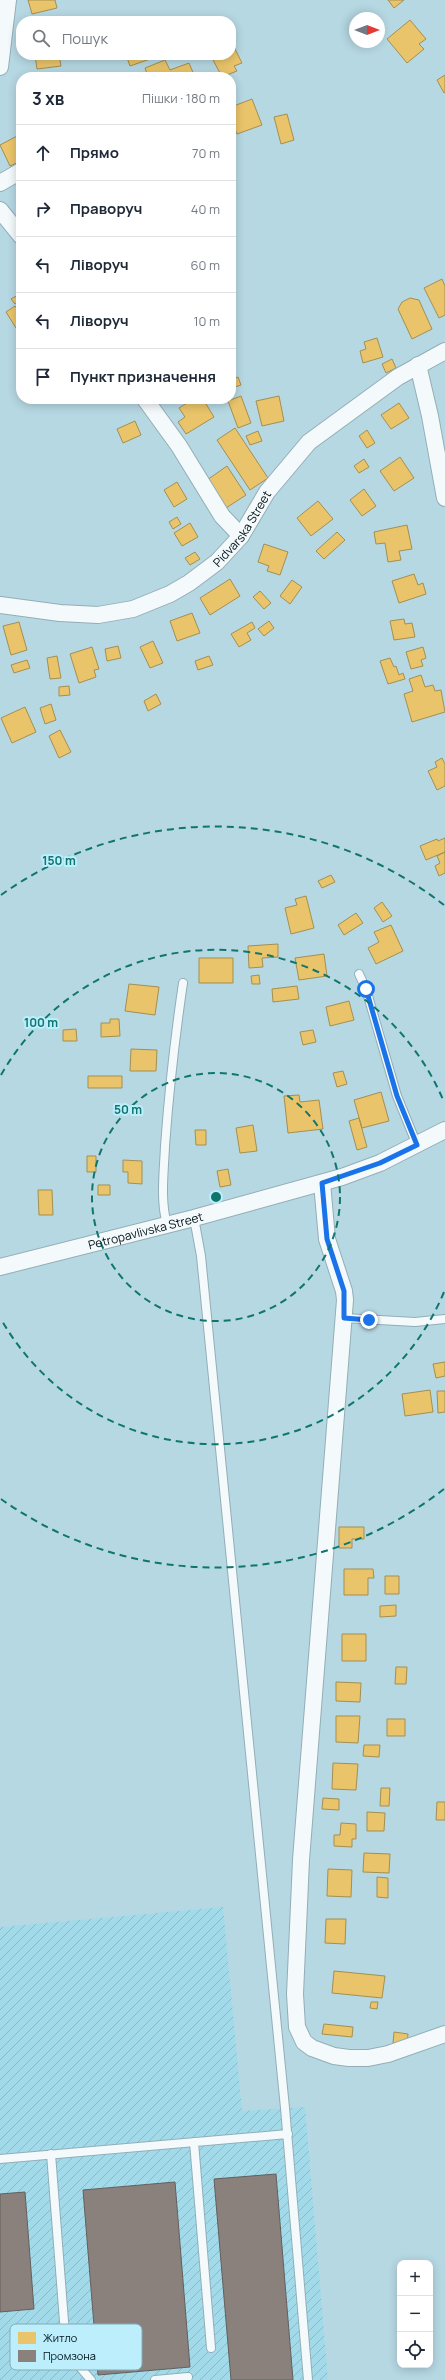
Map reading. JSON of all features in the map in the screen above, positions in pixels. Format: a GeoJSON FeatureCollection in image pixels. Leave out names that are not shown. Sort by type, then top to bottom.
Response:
{"type":"FeatureCollection","features":[{"type":"Feature","properties":{"kind":"street"},"geometry":{"type":"LineString","coordinates":[[0,68],[8,0]]}},
{"type":"Feature","properties":{"kind":"street"},"geometry":{"type":"LineString","coordinates":[[0,183],[16,174]]}},
{"type":"Feature","properties":{"kind":"street"},"geometry":{"type":"LineString","coordinates":[[0,210],[16,230]]}},
{"type":"Feature","properties":{"kind":"street","name":"Pidvarska Street"},"geometry":{"type":"LineString","coordinates":[[0,606],[86,615],[112,613],[133,609],[170,594],[199,577],[227,553],[241,536],[267,492],[309,442],[326,428],[418,365],[445,350]]}},
{"type":"Feature","properties":{"kind":"street"},"geometry":{"type":"LineString","coordinates":[[418,365],[430,416],[445,498]]}},
{"type":"Feature","properties":{"kind":"street"},"geometry":{"type":"LineString","coordinates":[[149,404],[179,446],[222,516],[241,536]]}},
{"type":"Feature","properties":{"kind":"street","name":"Petropavlivska Street"},"geometry":{"type":"LineString","coordinates":[[0,1267],[194,1218],[322,1183],[380,1163],[445,1130]]}},
{"type":"Feature","properties":{"kind":"street"},"geometry":{"type":"LineString","coordinates":[[322,1183],[327,1239],[344,1291],[344,1318],[301,1860],[295,1994],[297,2027],[304,2042],[312,2048],[334,2056],[348,2058],[368,2058],[388,2054],[445,2034]]}},
{"type":"Feature","properties":{"kind":"lane"},"geometry":{"type":"LineString","coordinates":[[359,974],[366,989],[397,1096],[417,1145]]}},
{"type":"Feature","properties":{"kind":"lane"},"geometry":{"type":"LineString","coordinates":[[167,1225],[163,1185],[168,1110],[183,983]]}},
{"type":"Feature","properties":{"kind":"lane"},"geometry":{"type":"LineString","coordinates":[[194,1218],[203,1270],[288,2134],[308,2380]]}},
{"type":"Feature","properties":{"kind":"lane"},"geometry":{"type":"LineString","coordinates":[[344,1318],[415,1322],[445,1319]]}},
{"type":"Feature","properties":{"kind":"lane"},"geometry":{"type":"LineString","coordinates":[[0,2159],[288,2134]]}},
{"type":"Feature","properties":{"kind":"lane"},"geometry":{"type":"LineString","coordinates":[[194,2142],[211,2348]]}},
{"type":"Feature","properties":{"kind":"lane"},"geometry":{"type":"LineString","coordinates":[[51,2154],[64,2324]]}},
{"type":"Feature","properties":{"kind":"lane"},"geometry":{"type":"LineString","coordinates":[[82,2370],[91,2380]]}},
{"type":"Feature","properties":{"kind":"lane"},"geometry":{"type":"LineString","coordinates":[[155,2380],[188,2377]]}},
{"type":"Feature","properties":{"kind":"shaded area"},"geometry":{"type":"Polygon","coordinates":[[[223,1907],[242,2111],[305,2107],[328,2380],[0,2380],[0,1927],[223,1907]]]}},
{"type":"Feature","properties":{"kind":"building: Житло"},"geometry":{"type":"Polygon","coordinates":[[[28,0],[55,0],[57,8],[32,14],[28,0]]]}},
{"type":"Feature","properties":{"kind":"building: Житло"},"geometry":{"type":"Polygon","coordinates":[[[388,0],[404,0],[394,8],[388,0]]]}},
{"type":"Feature","properties":{"kind":"building: Житло"},"geometry":{"type":"Polygon","coordinates":[[[410,20],[426,39],[419,44],[424,49],[407,63],[387,39],[410,20]]]}},
{"type":"Feature","properties":{"kind":"building: Житло"},"geometry":{"type":"Polygon","coordinates":[[[236,51],[242,63],[234,66],[237,71],[219,72],[213,60],[236,60],[236,51]]]}},
{"type":"Feature","properties":{"kind":"building: Житло"},"geometry":{"type":"Polygon","coordinates":[[[36,60],[60,60],[61,66],[37,69],[36,60]]]}},
{"type":"Feature","properties":{"kind":"building: Житло"},"geometry":{"type":"Polygon","coordinates":[[[128,60],[147,60],[130,66],[128,60]]]}},
{"type":"Feature","properties":{"kind":"building: Житло"},"geometry":{"type":"Polygon","coordinates":[[[165,60],[170,70],[189,63],[193,72],[146,72],[145,68],[165,60]]]}},
{"type":"Feature","properties":{"kind":"building: Житло"},"geometry":{"type":"Polygon","coordinates":[[[445,75],[445,92],[444,93],[437,80],[445,75]]]}},
{"type":"Feature","properties":{"kind":"building: Житло"},"geometry":{"type":"Polygon","coordinates":[[[252,99],[262,125],[237,134],[236,105],[252,99]]]}},
{"type":"Feature","properties":{"kind":"building: Житло"},"geometry":{"type":"Polygon","coordinates":[[[287,114],[294,140],[281,144],[274,117],[287,114]]]}},
{"type":"Feature","properties":{"kind":"building: Житло"},"geometry":{"type":"Polygon","coordinates":[[[16,137],[16,163],[10,166],[0,145],[16,137]]]}},
{"type":"Feature","properties":{"kind":"building: Житло"},"geometry":{"type":"Polygon","coordinates":[[[442,279],[445,286],[445,315],[439,318],[424,288],[442,279]]]}},
{"type":"Feature","properties":{"kind":"building: Житло"},"geometry":{"type":"Polygon","coordinates":[[[16,296],[16,303],[15,304],[11,299],[16,296]]]}},
{"type":"Feature","properties":{"kind":"building: Житло"},"geometry":{"type":"Polygon","coordinates":[[[410,298],[419,300],[432,329],[412,339],[398,309],[402,302],[410,298]]]}},
{"type":"Feature","properties":{"kind":"building: Житло"},"geometry":{"type":"Polygon","coordinates":[[[15,306],[16,307],[16,328],[6,312],[15,306]]]}},
{"type":"Feature","properties":{"kind":"building: Житло"},"geometry":{"type":"Polygon","coordinates":[[[377,338],[383,357],[363,363],[360,351],[366,349],[364,342],[377,338]]]}},
{"type":"Feature","properties":{"kind":"building: Житло"},"geometry":{"type":"Polygon","coordinates":[[[392,359],[396,368],[386,373],[382,364],[392,359]]]}},
{"type":"Feature","properties":{"kind":"building: Житло"},"geometry":{"type":"Polygon","coordinates":[[[238,377],[241,385],[236,387],[236,378],[238,377]]]}},
{"type":"Feature","properties":{"kind":"building: Житло"},"geometry":{"type":"Polygon","coordinates":[[[241,396],[251,423],[238,428],[229,404],[236,404],[236,398],[241,396]]]}},
{"type":"Feature","properties":{"kind":"building: Житло"},"geometry":{"type":"Polygon","coordinates":[[[279,396],[284,421],[262,426],[256,401],[279,396]]]}},
{"type":"Feature","properties":{"kind":"building: Житло"},"geometry":{"type":"Polygon","coordinates":[[[399,403],[409,418],[391,429],[381,415],[399,403]]]}},
{"type":"Feature","properties":{"kind":"building: Житло"},"geometry":{"type":"Polygon","coordinates":[[[185,404],[206,404],[214,417],[186,434],[178,422],[185,417],[179,408],[185,404]]]}},
{"type":"Feature","properties":{"kind":"building: Житло"},"geometry":{"type":"Polygon","coordinates":[[[135,421],[141,435],[123,443],[117,429],[135,421]]]}},
{"type":"Feature","properties":{"kind":"building: Житло"},"geometry":{"type":"Polygon","coordinates":[[[235,428],[268,478],[250,490],[217,440],[235,428]]]}},
{"type":"Feature","properties":{"kind":"building: Житло"},"geometry":{"type":"Polygon","coordinates":[[[367,430],[375,443],[367,448],[359,436],[367,430]]]}},
{"type":"Feature","properties":{"kind":"building: Житло"},"geometry":{"type":"Polygon","coordinates":[[[258,431],[262,441],[250,445],[246,436],[258,431]]]}},
{"type":"Feature","properties":{"kind":"building: Житло"},"geometry":{"type":"Polygon","coordinates":[[[400,457],[414,478],[394,491],[380,471],[400,457]]]}},
{"type":"Feature","properties":{"kind":"building: Житло"},"geometry":{"type":"Polygon","coordinates":[[[364,459],[369,467],[359,473],[354,466],[364,459]]]}},
{"type":"Feature","properties":{"kind":"building: Житло"},"geometry":{"type":"Polygon","coordinates":[[[227,466],[246,495],[226,508],[207,480],[227,466]]]}},
{"type":"Feature","properties":{"kind":"building: Житло"},"geometry":{"type":"Polygon","coordinates":[[[177,482],[187,499],[174,507],[164,490],[177,482]]]}},
{"type":"Feature","properties":{"kind":"building: Житло"},"geometry":{"type":"Polygon","coordinates":[[[364,489],[376,506],[362,516],[350,500],[364,489]]]}},
{"type":"Feature","properties":{"kind":"building: Житло"},"geometry":{"type":"Polygon","coordinates":[[[318,501],[333,519],[311,536],[297,518],[318,501]]]}},
{"type":"Feature","properties":{"kind":"building: Житло"},"geometry":{"type":"Polygon","coordinates":[[[177,517],[181,524],[173,529],[169,522],[177,517]]]}},
{"type":"Feature","properties":{"kind":"building: Житло"},"geometry":{"type":"Polygon","coordinates":[[[190,523],[198,537],[182,546],[174,533],[190,523]]]}},
{"type":"Feature","properties":{"kind":"building: Житло"},"geometry":{"type":"Polygon","coordinates":[[[407,525],[412,549],[399,551],[401,560],[388,562],[385,543],[376,544],[374,532],[407,525]]]}},
{"type":"Feature","properties":{"kind":"building: Житло"},"geometry":{"type":"Polygon","coordinates":[[[337,532],[345,540],[324,559],[316,551],[337,532]]]}},
{"type":"Feature","properties":{"kind":"building: Житло"},"geometry":{"type":"Polygon","coordinates":[[[264,544],[288,552],[280,575],[267,571],[269,566],[258,562],[264,544]]]}},
{"type":"Feature","properties":{"kind":"building: Житло"},"geometry":{"type":"Polygon","coordinates":[[[195,552],[200,559],[190,565],[185,558],[195,552]]]}},
{"type":"Feature","properties":{"kind":"building: Житло"},"geometry":{"type":"Polygon","coordinates":[[[414,574],[418,585],[423,583],[426,594],[399,603],[392,581],[414,574]]]}},
{"type":"Feature","properties":{"kind":"building: Житло"},"geometry":{"type":"Polygon","coordinates":[[[230,579],[240,596],[210,615],[200,598],[230,579]]]}},
{"type":"Feature","properties":{"kind":"building: Житло"},"geometry":{"type":"Polygon","coordinates":[[[292,580],[302,587],[290,604],[280,596],[292,580]]]}},
{"type":"Feature","properties":{"kind":"building: Житло"},"geometry":{"type":"Polygon","coordinates":[[[260,591],[271,603],[264,609],[253,597],[260,591]]]}},
{"type":"Feature","properties":{"kind":"building: Житло"},"geometry":{"type":"Polygon","coordinates":[[[192,613],[200,633],[177,641],[170,621],[192,613]]]}},
{"type":"Feature","properties":{"kind":"building: Житло"},"geometry":{"type":"Polygon","coordinates":[[[404,619],[405,624],[412,623],[415,637],[394,640],[390,621],[404,619]]]}},
{"type":"Feature","properties":{"kind":"building: Житло"},"geometry":{"type":"Polygon","coordinates":[[[269,621],[274,628],[264,636],[258,629],[269,621]]]}},
{"type":"Feature","properties":{"kind":"building: Житло"},"geometry":{"type":"Polygon","coordinates":[[[19,622],[27,650],[11,655],[3,626],[19,622]]]}},
{"type":"Feature","properties":{"kind":"building: Житло"},"geometry":{"type":"Polygon","coordinates":[[[252,622],[255,628],[247,633],[251,640],[239,647],[231,634],[252,622]]]}},
{"type":"Feature","properties":{"kind":"building: Житло"},"geometry":{"type":"Polygon","coordinates":[[[153,641],[163,663],[150,668],[140,647],[153,641]]]}},
{"type":"Feature","properties":{"kind":"building: Житло"},"geometry":{"type":"Polygon","coordinates":[[[118,646],[121,658],[107,661],[105,649],[118,646]]]}},
{"type":"Feature","properties":{"kind":"building: Житло"},"geometry":{"type":"Polygon","coordinates":[[[92,647],[99,669],[94,670],[96,677],[79,683],[70,654],[92,647]]]}},
{"type":"Feature","properties":{"kind":"building: Житло"},"geometry":{"type":"Polygon","coordinates":[[[423,647],[426,658],[421,660],[423,666],[411,669],[406,652],[423,647]]]}},
{"type":"Feature","properties":{"kind":"building: Житло"},"geometry":{"type":"Polygon","coordinates":[[[57,656],[61,678],[50,679],[47,658],[57,656]]]}},
{"type":"Feature","properties":{"kind":"building: Житло"},"geometry":{"type":"Polygon","coordinates":[[[209,656],[213,665],[198,670],[195,661],[209,656]]]}},
{"type":"Feature","properties":{"kind":"building: Житло"},"geometry":{"type":"Polygon","coordinates":[[[390,658],[394,667],[396,666],[399,675],[403,673],[405,679],[388,684],[380,661],[390,658]]]}},
{"type":"Feature","properties":{"kind":"building: Житло"},"geometry":{"type":"Polygon","coordinates":[[[27,660],[30,668],[14,673],[11,665],[27,660]]]}},
{"type":"Feature","properties":{"kind":"building: Житло"},"geometry":{"type":"Polygon","coordinates":[[[421,675],[425,687],[433,685],[435,691],[441,690],[445,712],[412,722],[404,694],[413,691],[409,679],[421,675]]]}},
{"type":"Feature","properties":{"kind":"building: Житло"},"geometry":{"type":"Polygon","coordinates":[[[69,686],[70,695],[59,696],[59,687],[69,686]]]}},
{"type":"Feature","properties":{"kind":"building: Житло"},"geometry":{"type":"Polygon","coordinates":[[[156,694],[161,704],[148,711],[144,701],[156,694]]]}},
{"type":"Feature","properties":{"kind":"building: Житло"},"geometry":{"type":"Polygon","coordinates":[[[51,704],[56,720],[45,724],[40,708],[51,704]]]}},
{"type":"Feature","properties":{"kind":"building: Житло"},"geometry":{"type":"Polygon","coordinates":[[[25,707],[36,732],[12,743],[1,718],[25,707]]]}},
{"type":"Feature","properties":{"kind":"building: Житло"},"geometry":{"type":"Polygon","coordinates":[[[60,730],[71,752],[59,758],[49,736],[60,730]]]}},
{"type":"Feature","properties":{"kind":"building: Житло"},"geometry":{"type":"Polygon","coordinates":[[[442,758],[445,764],[445,786],[437,790],[428,771],[437,767],[435,762],[442,758]]]}},
{"type":"Feature","properties":{"kind":"building: Житло"},"geometry":{"type":"Polygon","coordinates":[[[445,838],[445,852],[426,860],[420,846],[437,839],[438,841],[445,838]]]}},
{"type":"Feature","properties":{"kind":"building: Житло"},"geometry":{"type":"Polygon","coordinates":[[[445,852],[445,873],[439,876],[435,866],[440,863],[437,856],[445,852]]]}},
{"type":"Feature","properties":{"kind":"building: Житло"},"geometry":{"type":"Polygon","coordinates":[[[331,875],[335,882],[322,888],[318,881],[331,875]]]}},
{"type":"Feature","properties":{"kind":"building: Житло"},"geometry":{"type":"Polygon","coordinates":[[[306,896],[314,928],[291,934],[285,908],[297,905],[295,899],[306,896]]]}},
{"type":"Feature","properties":{"kind":"building: Житло"},"geometry":{"type":"Polygon","coordinates":[[[382,902],[392,916],[383,922],[374,908],[382,902]]]}},
{"type":"Feature","properties":{"kind":"building: Житло"},"geometry":{"type":"Polygon","coordinates":[[[356,913],[363,923],[344,935],[338,925],[356,913]]]}},
{"type":"Feature","properties":{"kind":"building: Житло"},"geometry":{"type":"Polygon","coordinates":[[[391,925],[403,951],[376,964],[368,948],[379,942],[374,932],[391,925]]]}},
{"type":"Feature","properties":{"kind":"building: Житло"},"geometry":{"type":"Polygon","coordinates":[[[278,944],[278,957],[262,958],[263,967],[249,968],[248,946],[278,944]]]}},
{"type":"Feature","properties":{"kind":"building: Житло"},"geometry":{"type":"Polygon","coordinates":[[[324,954],[327,976],[299,980],[295,958],[324,954]]]}},
{"type":"Feature","properties":{"kind":"building: Житло"},"geometry":{"type":"Polygon","coordinates":[[[199,958],[233,958],[233,983],[199,983],[199,958]]]}},
{"type":"Feature","properties":{"kind":"building: Житло"},"geometry":{"type":"Polygon","coordinates":[[[259,975],[260,984],[252,984],[251,976],[259,975]]]}},
{"type":"Feature","properties":{"kind":"building: Житло"},"geometry":{"type":"Polygon","coordinates":[[[129,984],[159,987],[155,1015],[125,1011],[129,984]]]}},
{"type":"Feature","properties":{"kind":"building: Житло"},"geometry":{"type":"Polygon","coordinates":[[[297,986],[299,999],[273,1002],[272,989],[297,986]]]}},
{"type":"Feature","properties":{"kind":"building: Житло"},"geometry":{"type":"Polygon","coordinates":[[[349,1001],[354,1020],[330,1026],[326,1007],[349,1001]]]}},
{"type":"Feature","properties":{"kind":"building: Житло"},"geometry":{"type":"Polygon","coordinates":[[[110,1019],[119,1019],[120,1036],[101,1037],[101,1023],[110,1023],[110,1019]]]}},
{"type":"Feature","properties":{"kind":"building: Житло"},"geometry":{"type":"Polygon","coordinates":[[[76,1029],[77,1041],[63,1041],[63,1030],[76,1029]]]}},
{"type":"Feature","properties":{"kind":"building: Житло"},"geometry":{"type":"Polygon","coordinates":[[[313,1030],[316,1042],[303,1045],[300,1032],[313,1030]]]}},
{"type":"Feature","properties":{"kind":"building: Житло"},"geometry":{"type":"Polygon","coordinates":[[[131,1049],[157,1050],[156,1071],[130,1071],[131,1049]]]}},
{"type":"Feature","properties":{"kind":"building: Житло"},"geometry":{"type":"Polygon","coordinates":[[[343,1071],[347,1084],[337,1087],[333,1073],[343,1071]]]}},
{"type":"Feature","properties":{"kind":"building: Житло"},"geometry":{"type":"Polygon","coordinates":[[[88,1076],[122,1076],[122,1088],[88,1088],[88,1076]]]}},
{"type":"Feature","properties":{"kind":"building: Житло"},"geometry":{"type":"Polygon","coordinates":[[[381,1092],[389,1121],[362,1128],[354,1100],[381,1092]]]}},
{"type":"Feature","properties":{"kind":"building: Житло"},"geometry":{"type":"Polygon","coordinates":[[[299,1095],[300,1102],[319,1100],[323,1129],[288,1133],[284,1096],[299,1095]]]}},
{"type":"Feature","properties":{"kind":"building: Житло"},"geometry":{"type":"Polygon","coordinates":[[[359,1118],[367,1147],[357,1150],[349,1121],[359,1118]]]}},
{"type":"Feature","properties":{"kind":"building: Житло"},"geometry":{"type":"Polygon","coordinates":[[[253,1125],[257,1151],[240,1153],[236,1128],[253,1125]]]}},
{"type":"Feature","properties":{"kind":"building: Житло"},"geometry":{"type":"Polygon","coordinates":[[[195,1130],[206,1130],[206,1145],[196,1145],[195,1130]]]}},
{"type":"Feature","properties":{"kind":"building: Житло"},"geometry":{"type":"Polygon","coordinates":[[[87,1156],[96,1156],[96,1172],[87,1172],[87,1156]]]}},
{"type":"Feature","properties":{"kind":"building: Житло"},"geometry":{"type":"Polygon","coordinates":[[[123,1160],[142,1161],[142,1184],[128,1183],[128,1172],[123,1172],[123,1160]]]}},
{"type":"Feature","properties":{"kind":"building: Житло"},"geometry":{"type":"Polygon","coordinates":[[[228,1169],[231,1185],[220,1187],[217,1171],[228,1169]]]}},
{"type":"Feature","properties":{"kind":"building: Житло"},"geometry":{"type":"Polygon","coordinates":[[[98,1185],[110,1185],[110,1195],[98,1195],[98,1185]]]}},
{"type":"Feature","properties":{"kind":"building: Житло"},"geometry":{"type":"Polygon","coordinates":[[[38,1190],[52,1190],[53,1215],[39,1215],[38,1190]]]}},
{"type":"Feature","properties":{"kind":"building: Житло"},"geometry":{"type":"Polygon","coordinates":[[[445,1362],[445,1376],[436,1378],[433,1364],[445,1362]]]}},
{"type":"Feature","properties":{"kind":"building: Житло"},"geometry":{"type":"Polygon","coordinates":[[[430,1390],[433,1412],[405,1416],[402,1394],[430,1390]]]}},
{"type":"Feature","properties":{"kind":"building: Житло"},"geometry":{"type":"Polygon","coordinates":[[[437,1391],[445,1391],[445,1412],[438,1413],[437,1391]]]}},
{"type":"Feature","properties":{"kind":"building: Житло"},"geometry":{"type":"Polygon","coordinates":[[[339,1527],[364,1527],[364,1539],[352,1539],[352,1548],[339,1548],[339,1527]]]}},
{"type":"Feature","properties":{"kind":"building: Житло"},"geometry":{"type":"Polygon","coordinates":[[[344,1569],[373,1569],[374,1578],[368,1578],[368,1595],[344,1595],[344,1569]]]}},
{"type":"Feature","properties":{"kind":"building: Житло"},"geometry":{"type":"Polygon","coordinates":[[[385,1576],[399,1576],[399,1594],[385,1594],[385,1576]]]}},
{"type":"Feature","properties":{"kind":"building: Житло"},"geometry":{"type":"Polygon","coordinates":[[[396,1605],[396,1616],[380,1617],[380,1606],[396,1605]]]}},
{"type":"Feature","properties":{"kind":"building: Житло"},"geometry":{"type":"Polygon","coordinates":[[[342,1634],[366,1634],[366,1661],[342,1661],[342,1634]]]}},
{"type":"Feature","properties":{"kind":"building: Житло"},"geometry":{"type":"Polygon","coordinates":[[[396,1667],[407,1667],[406,1684],[395,1684],[396,1667]]]}},
{"type":"Feature","properties":{"kind":"building: Житло"},"geometry":{"type":"Polygon","coordinates":[[[336,1682],[361,1683],[360,1702],[336,1701],[336,1682]]]}},
{"type":"Feature","properties":{"kind":"building: Житло"},"geometry":{"type":"Polygon","coordinates":[[[336,1716],[360,1716],[358,1743],[336,1742],[336,1716]]]}},
{"type":"Feature","properties":{"kind":"building: Житло"},"geometry":{"type":"Polygon","coordinates":[[[387,1719],[405,1719],[405,1736],[387,1736],[387,1719]]]}},
{"type":"Feature","properties":{"kind":"building: Житло"},"geometry":{"type":"Polygon","coordinates":[[[364,1745],[380,1745],[379,1757],[363,1756],[364,1745]]]}},
{"type":"Feature","properties":{"kind":"building: Житло"},"geometry":{"type":"Polygon","coordinates":[[[333,1763],[358,1764],[356,1790],[332,1789],[333,1763]]]}},
{"type":"Feature","properties":{"kind":"building: Житло"},"geometry":{"type":"Polygon","coordinates":[[[381,1788],[390,1788],[389,1806],[380,1806],[381,1788]]]}},
{"type":"Feature","properties":{"kind":"building: Житло"},"geometry":{"type":"Polygon","coordinates":[[[323,1798],[339,1799],[339,1810],[322,1809],[323,1798]]]}},
{"type":"Feature","properties":{"kind":"building: Житло"},"geometry":{"type":"Polygon","coordinates":[[[437,1802],[445,1802],[445,1820],[436,1820],[437,1802]]]}},
{"type":"Feature","properties":{"kind":"building: Житло"},"geometry":{"type":"Polygon","coordinates":[[[367,1812],[385,1813],[384,1831],[367,1831],[367,1812]]]}},
{"type":"Feature","properties":{"kind":"building: Житло"},"geometry":{"type":"Polygon","coordinates":[[[341,1823],[356,1824],[356,1839],[352,1839],[352,1847],[334,1846],[334,1835],[340,1835],[341,1823]]]}},
{"type":"Feature","properties":{"kind":"building: Житло"},"geometry":{"type":"Polygon","coordinates":[[[364,1853],[390,1854],[389,1873],[363,1872],[364,1853]]]}},
{"type":"Feature","properties":{"kind":"building: Житло"},"geometry":{"type":"Polygon","coordinates":[[[328,1869],[352,1870],[351,1897],[327,1896],[328,1869]]]}},
{"type":"Feature","properties":{"kind":"building: Житло"},"geometry":{"type":"Polygon","coordinates":[[[377,1877],[388,1878],[388,1898],[377,1897],[377,1877]]]}},
{"type":"Feature","properties":{"kind":"building: Житло"},"geometry":{"type":"Polygon","coordinates":[[[326,1919],[346,1919],[345,1944],[325,1943],[326,1919]]]}},
{"type":"Feature","properties":{"kind":"building: Житло"},"geometry":{"type":"Polygon","coordinates":[[[334,1971],[385,1976],[382,1998],[332,1993],[334,1971]]]}},
{"type":"Feature","properties":{"kind":"building: Житло"},"geometry":{"type":"Polygon","coordinates":[[[371,2002],[378,2002],[377,2009],[370,2008],[371,2002]]]}},
{"type":"Feature","properties":{"kind":"building: Житло"},"geometry":{"type":"Polygon","coordinates":[[[324,2024],[353,2027],[352,2037],[322,2034],[324,2024]]]}},
{"type":"Feature","properties":{"kind":"building: Житло"},"geometry":{"type":"Polygon","coordinates":[[[394,2032],[408,2034],[407,2044],[393,2043],[394,2032]]]}},
{"type":"Feature","properties":{"kind":"building: Промзона"},"geometry":{"type":"Polygon","coordinates":[[[276,2174],[293,2380],[231,2380],[214,2179],[276,2174]]]}},
{"type":"Feature","properties":{"kind":"building: Промзона"},"geometry":{"type":"Polygon","coordinates":[[[175,2182],[190,2367],[98,2375],[98,2370],[142,2370],[142,2324],[94,2324],[83,2190],[175,2182]]]}},
{"type":"Feature","properties":{"kind":"building: Промзона"},"geometry":{"type":"Polygon","coordinates":[[[25,2192],[34,2309],[0,2312],[0,2194],[25,2192]]]}},
{"type":"Feature","properties":{"kind":"route"},"geometry":{"type":"LineString","coordinates":[[366,989],[397,1096],[417,1145],[363,1170],[322,1183],[327,1239],[344,1291],[344,1318],[369,1320]]}}]}
